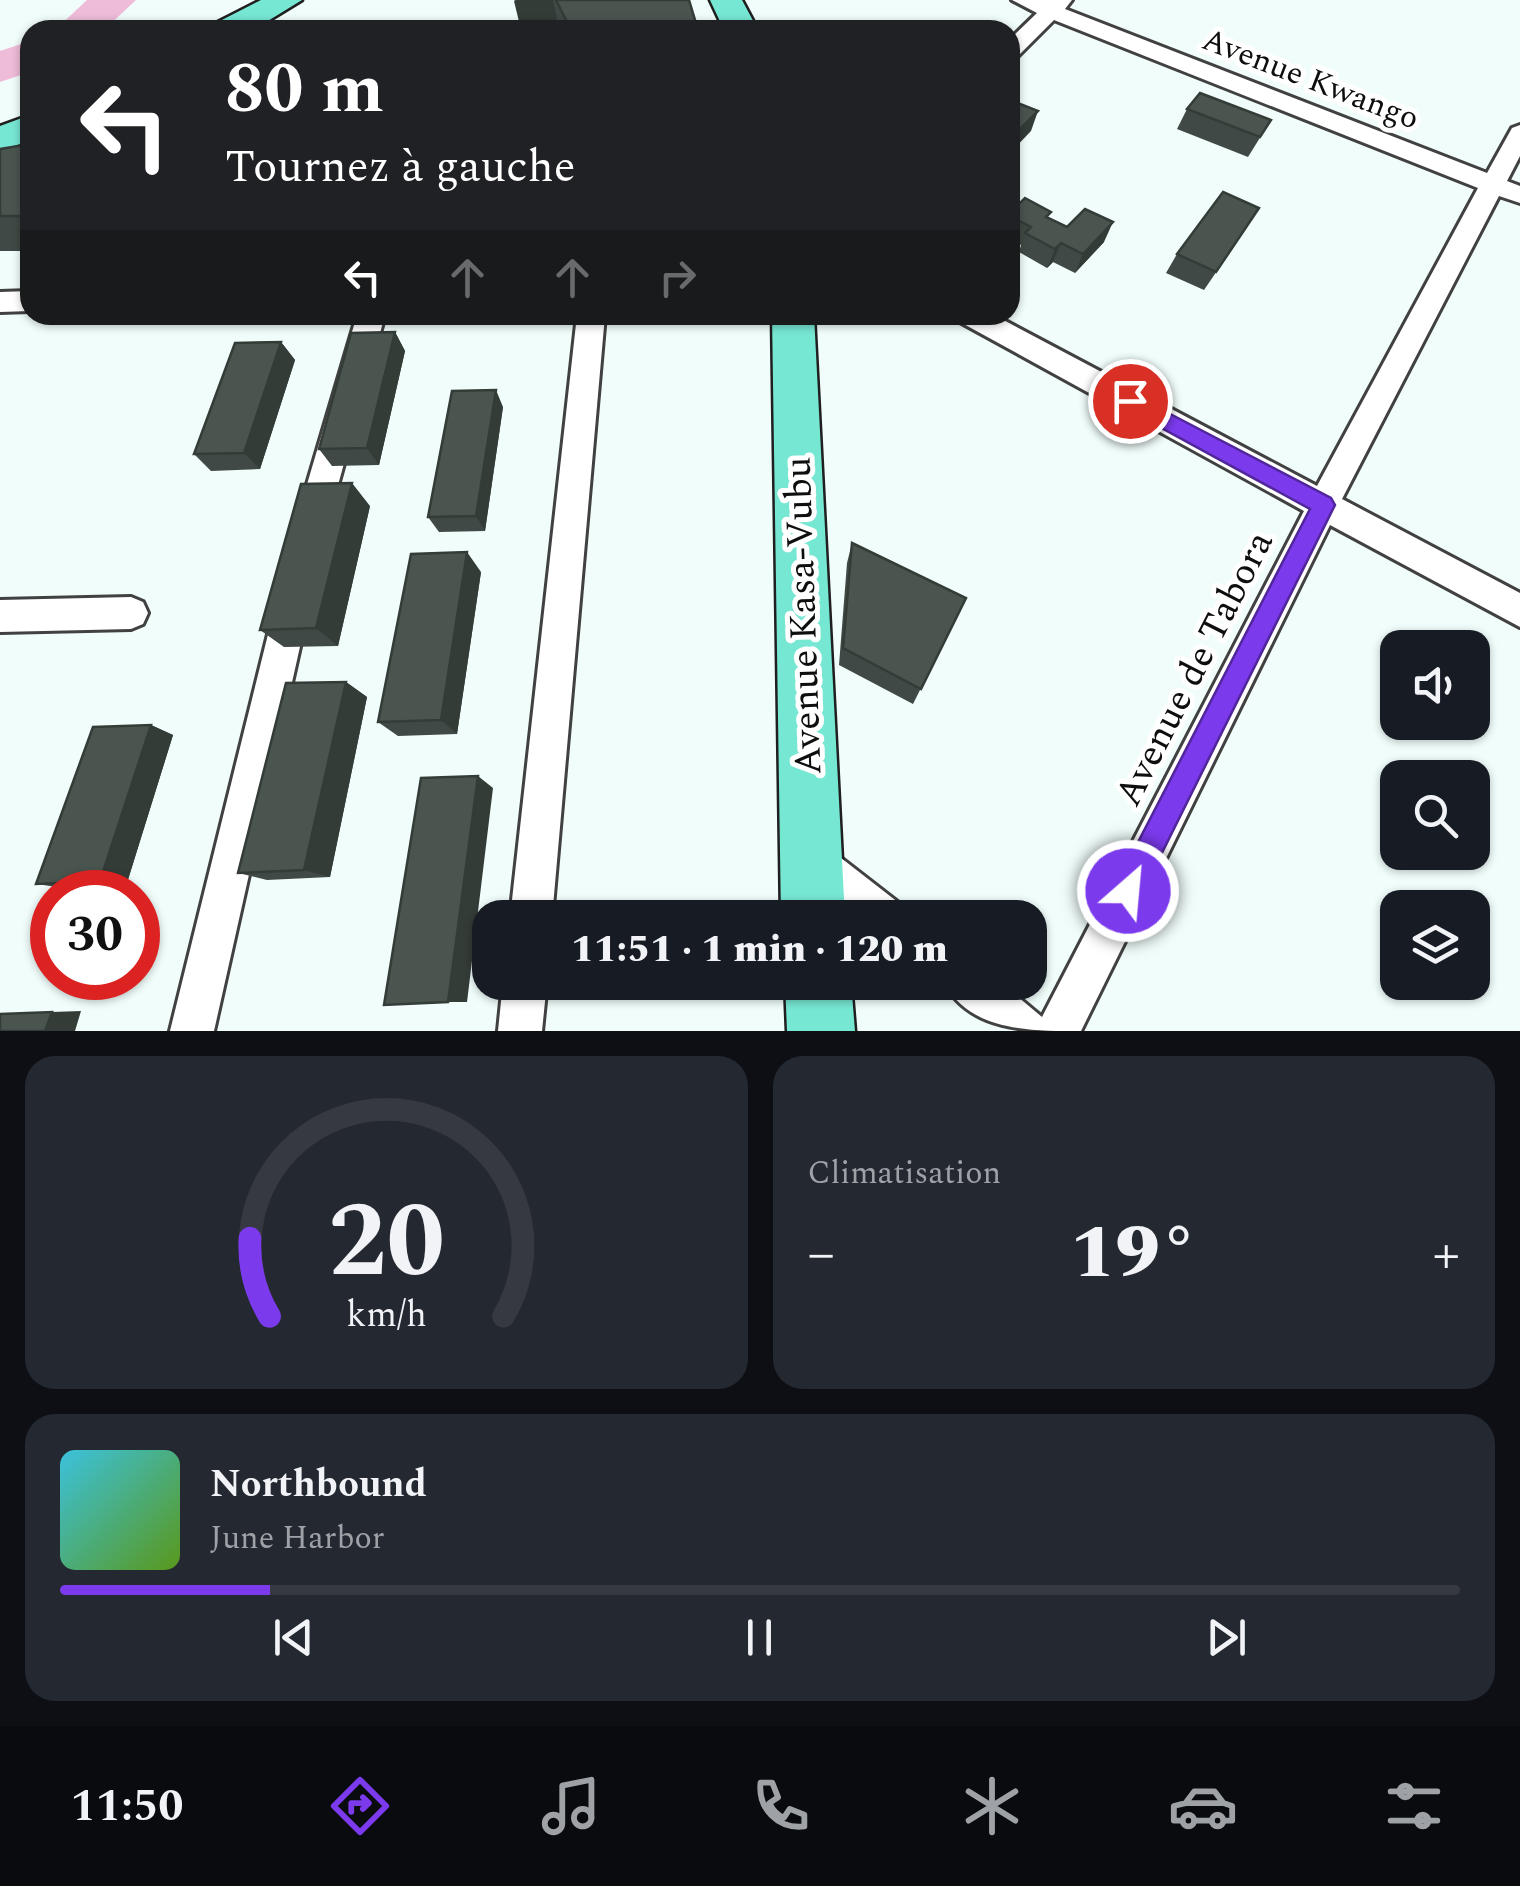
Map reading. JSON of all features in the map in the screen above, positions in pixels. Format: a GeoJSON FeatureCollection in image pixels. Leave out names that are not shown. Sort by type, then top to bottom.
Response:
{"type":"FeatureCollection","features":[{"type":"Feature","properties":{"kind":"main road"},"geometry":{"type":"LineString","coordinates":[[247,20],[286,0]]}},
{"type":"Feature","properties":{"kind":"main road","name":"Avenue Kasa-Vubu"},"geometry":{"type":"LineString","coordinates":[[793,325],[813,900]]}},
{"type":"Feature","properties":{"kind":"main road"},"geometry":{"type":"LineString","coordinates":[[819,1000],[821,1031]]}},
{"type":"Feature","properties":{"kind":"street","name":"Avenue Kwango"},"geometry":{"type":"LineString","coordinates":[[1022,0],[1055,6],[1508,190]]}},
{"type":"Feature","properties":{"kind":"street"},"geometry":{"type":"LineString","coordinates":[[1020,41],[1055,6]]}},
{"type":"Feature","properties":{"kind":"street","name":"Avenue de Tabora"},"geometry":{"type":"LineString","coordinates":[[1058,1031],[1323,505],[1508,190],[1520,133]]}},
{"type":"Feature","properties":{"kind":"street"},"geometry":{"type":"LineString","coordinates":[[192,1031],[302,561],[368,325]]}},
{"type":"Feature","properties":{"kind":"street"},"geometry":{"type":"LineString","coordinates":[[533,900],[590,325]]}},
{"type":"Feature","properties":{"kind":"street"},"geometry":{"type":"LineString","coordinates":[[989,325],[1520,610]]}},
{"type":"Feature","properties":{"kind":"street"},"geometry":{"type":"LineString","coordinates":[[0,616],[132,612]]}},
{"type":"Feature","properties":{"kind":"street"},"geometry":{"type":"LineString","coordinates":[[810,858],[862,900]]}},
{"type":"Feature","properties":{"kind":"street"},"geometry":{"type":"LineString","coordinates":[[520,1031],[523,1000]]}},
{"type":"Feature","properties":{"kind":"street"},"geometry":{"type":"LineString","coordinates":[[987,1000],[1025,1031]]}},
{"type":"Feature","properties":{"kind":"building"},"geometry":{"type":"Polygon","coordinates":[[[556,0],[689,0],[695,20],[566,20],[556,0]]]}},
{"type":"Feature","properties":{"kind":"building"},"geometry":{"type":"Polygon","coordinates":[[[1200,93],[1271,120],[1260,137],[1187,109],[1200,93]]]}},
{"type":"Feature","properties":{"kind":"building"},"geometry":{"type":"Polygon","coordinates":[[[1020,104],[1038,111],[1020,129],[1020,104]]]}},
{"type":"Feature","properties":{"kind":"building"},"geometry":{"type":"Polygon","coordinates":[[[20,146],[20,216],[0,216],[0,149],[20,146]]]}},
{"type":"Feature","properties":{"kind":"building"},"geometry":{"type":"Polygon","coordinates":[[[1223,192],[1259,208],[1216,272],[1177,254],[1223,192]]]}},
{"type":"Feature","properties":{"kind":"building"},"geometry":{"type":"Polygon","coordinates":[[[1025,198],[1051,212],[1046,217],[1067,227],[1085,209],[1113,222],[1083,254],[1061,243],[1055,249],[1025,233],[1031,227],[1020,221],[1020,203],[1025,198]]]}},
{"type":"Feature","properties":{"kind":"building"},"geometry":{"type":"Polygon","coordinates":[[[395,332],[367,448],[319,449],[351,333],[395,332]]]}},
{"type":"Feature","properties":{"kind":"building"},"geometry":{"type":"Polygon","coordinates":[[[281,342],[244,453],[194,454],[235,343],[281,342]]]}},
{"type":"Feature","properties":{"kind":"building"},"geometry":{"type":"Polygon","coordinates":[[[496,390],[476,516],[428,517],[452,391],[496,390]]]}},
{"type":"Feature","properties":{"kind":"building"},"geometry":{"type":"Polygon","coordinates":[[[352,483],[316,628],[260,630],[301,484],[352,483]]]}},
{"type":"Feature","properties":{"kind":"building"},"geometry":{"type":"Polygon","coordinates":[[[852,543],[966,598],[921,689],[843,648],[852,543]]]}},
{"type":"Feature","properties":{"kind":"building"},"geometry":{"type":"Polygon","coordinates":[[[467,552],[441,720],[378,722],[411,554],[467,552]]]}},
{"type":"Feature","properties":{"kind":"building"},"geometry":{"type":"Polygon","coordinates":[[[346,682],[304,870],[238,873],[286,683],[346,682]]]}},
{"type":"Feature","properties":{"kind":"building"},"geometry":{"type":"Polygon","coordinates":[[[151,725],[104,870],[41,870],[93,727],[151,725]]]}},
{"type":"Feature","properties":{"kind":"building"},"geometry":{"type":"Polygon","coordinates":[[[478,776],[448,1002],[384,1005],[421,778],[478,776]]]}},
{"type":"Feature","properties":{"kind":"building"},"geometry":{"type":"Polygon","coordinates":[[[52,1012],[45,1031],[0,1031],[0,1014],[52,1012]]]}},
{"type":"Feature","properties":{"kind":"waterway"},"geometry":{"type":"LineString","coordinates":[[89,20],[114,0]]}},
{"type":"Feature","properties":{"kind":"waterway"},"geometry":{"type":"LineString","coordinates":[[0,68],[20,59]]}},
{"type":"Feature","properties":{"kind":"route"},"geometry":{"type":"LineString","coordinates":[[1128,891],[1323,505],[1130,401]]}}]}
